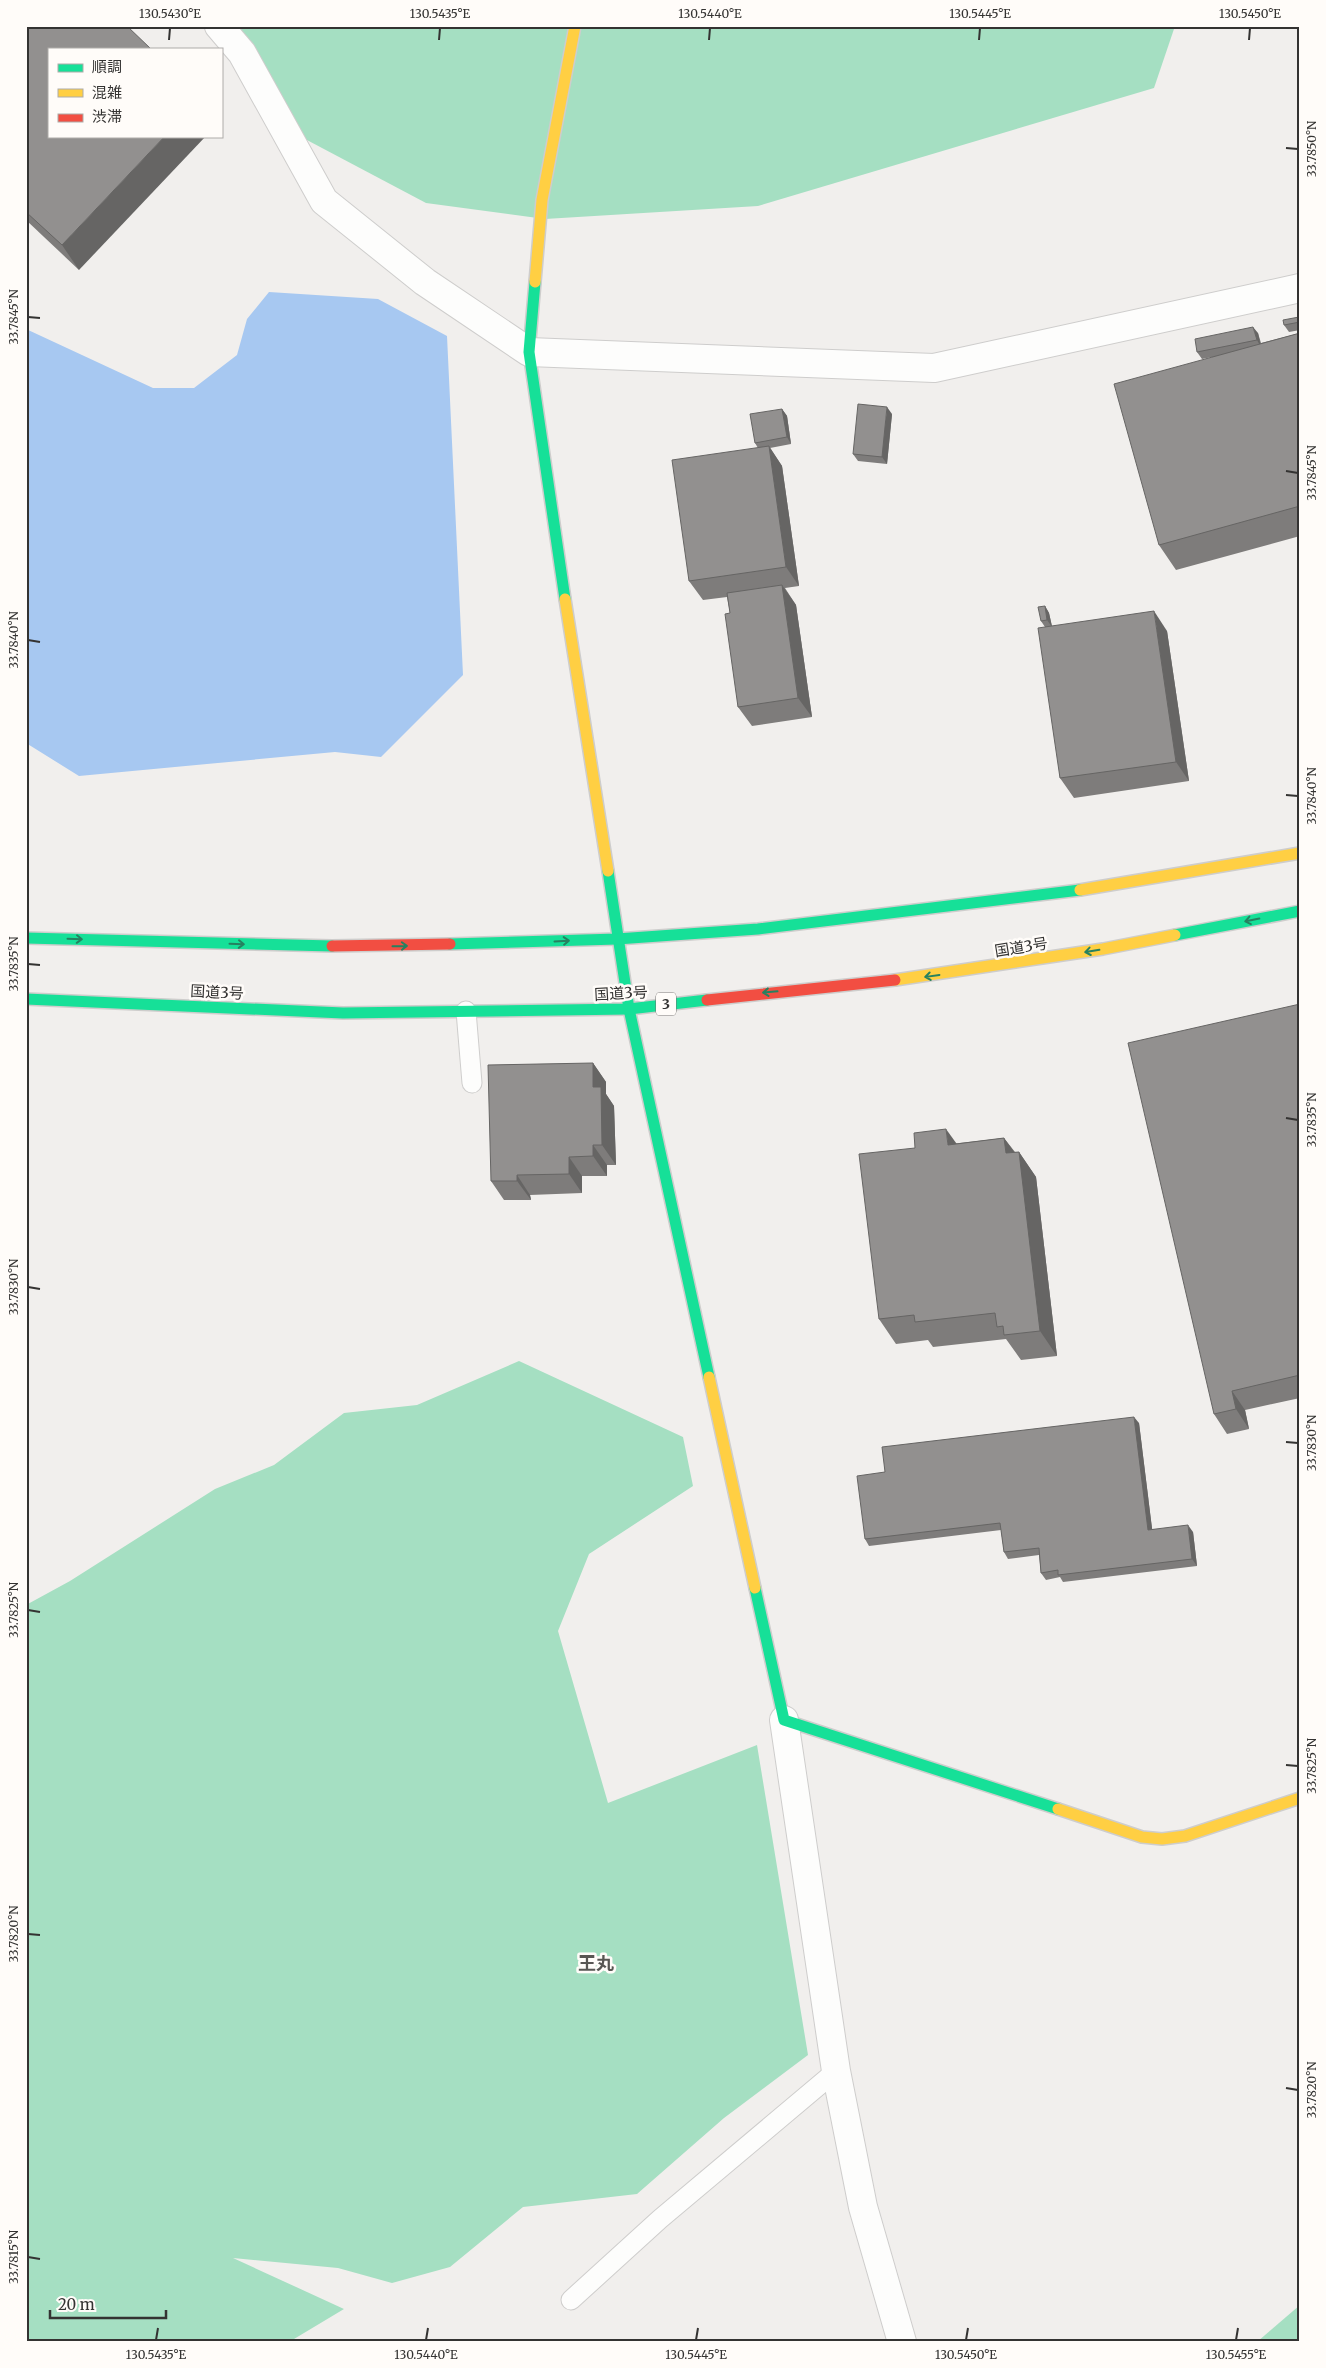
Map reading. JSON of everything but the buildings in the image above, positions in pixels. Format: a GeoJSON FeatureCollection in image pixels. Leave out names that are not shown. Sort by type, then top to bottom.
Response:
{"type":"FeatureCollection","features":[{"type":"Feature","properties":{"kind":"main road"},"geometry":{"type":"LineString","coordinates":[[575,26],[542,200],[529,352],[629,1009],[784,1720],[1142,1836],[1162,1839],[1185,1836],[1300,1798]]}},
{"type":"Feature","properties":{"kind":"main road"},"geometry":{"type":"LineString","coordinates":[[26,938],[354,947],[617,939],[758,929],[1094,888],[1300,853]]}},
{"type":"Feature","properties":{"kind":"main road","name":"国道3号"},"geometry":{"type":"LineString","coordinates":[[26,999],[343,1013],[629,1009],[928,977],[1103,950],[1300,911]]}},
{"type":"Feature","properties":{"kind":"street"},"geometry":{"type":"LineString","coordinates":[[219,26],[242,53],[324,201],[425,282],[529,352],[934,368],[1300,288]]}},
{"type":"Feature","properties":{"kind":"street"},"geometry":{"type":"LineString","coordinates":[[784,1720],[836,2071],[863,2206],[902,2342]]}},
{"type":"Feature","properties":{"kind":"lane"},"geometry":{"type":"LineString","coordinates":[[466,1011],[472,1083]]}},
{"type":"Feature","properties":{"kind":"lane"},"geometry":{"type":"LineString","coordinates":[[571,2300],[660,2219],[836,2071]]}},
{"type":"Feature","properties":{"kind":"green space"},"geometry":{"type":"Polygon","coordinates":[[[230,26],[1175,26],[1154,88],[758,206],[545,219],[426,203],[305,139],[230,26]]]}},
{"type":"Feature","properties":{"kind":"green space"},"geometry":{"type":"Polygon","coordinates":[[[519,1361],[683,1437],[693,1486],[589,1554],[558,1631],[608,1803],[757,1745],[808,2055],[724,2118],[637,2194],[523,2207],[450,2267],[392,2283],[338,2268],[233,2258],[344,2309],[289,2342],[26,2342],[26,1605],[70,1581],[215,1489],[274,1465],[344,1413],[417,1405],[519,1361]]]}},
{"type":"Feature","properties":{"kind":"green space"},"geometry":{"type":"Polygon","coordinates":[[[1300,2305],[1300,2342],[1257,2342],[1300,2305]]]}},
{"type":"Feature","properties":{"kind":"water"},"geometry":{"type":"Polygon","coordinates":[[[269,292],[378,299],[447,336],[463,675],[381,757],[335,752],[79,776],[26,743],[26,329],[153,388],[194,388],[237,355],[247,319],[269,292]]]}},
{"type":"Feature","properties":{"kind":"traffic: fast"},"geometry":{"type":"LineString","coordinates":[[535,282],[529,352],[565,599]]}},
{"type":"Feature","properties":{"kind":"traffic: fast"},"geometry":{"type":"LineString","coordinates":[[608,871],[629,1009],[709,1377]]}},
{"type":"Feature","properties":{"kind":"traffic: fast"},"geometry":{"type":"LineString","coordinates":[[450,944],[617,939],[758,929],[1080,890]]}},
{"type":"Feature","properties":{"kind":"traffic: fast"},"geometry":{"type":"LineString","coordinates":[[1175,935],[1300,911]]}},
{"type":"Feature","properties":{"kind":"traffic: fast"},"geometry":{"type":"LineString","coordinates":[[26,938],[332,946]]}},
{"type":"Feature","properties":{"kind":"traffic: fast"},"geometry":{"type":"LineString","coordinates":[[26,999],[343,1013],[629,1009],[707,1000]]}},
{"type":"Feature","properties":{"kind":"traffic: fast"},"geometry":{"type":"LineString","coordinates":[[755,1588],[784,1720],[1058,1809]]}},
{"type":"Feature","properties":{"kind":"traffic: slow"},"geometry":{"type":"LineString","coordinates":[[535,282],[542,200],[575,26]]}},
{"type":"Feature","properties":{"kind":"traffic: slow"},"geometry":{"type":"LineString","coordinates":[[565,599],[608,871]]}},
{"type":"Feature","properties":{"kind":"traffic: slow"},"geometry":{"type":"LineString","coordinates":[[1080,890],[1300,853]]}},
{"type":"Feature","properties":{"kind":"traffic: slow"},"geometry":{"type":"LineString","coordinates":[[895,980],[1103,949],[1175,935]]}},
{"type":"Feature","properties":{"kind":"traffic: slow"},"geometry":{"type":"LineString","coordinates":[[709,1377],[755,1588]]}},
{"type":"Feature","properties":{"kind":"traffic: slow"},"geometry":{"type":"LineString","coordinates":[[1058,1809],[1142,1837],[1162,1839],[1185,1836],[1300,1798]]}},
{"type":"Feature","properties":{"kind":"traffic: jam"},"geometry":{"type":"LineString","coordinates":[[332,946],[450,944]]}},
{"type":"Feature","properties":{"kind":"traffic: jam"},"geometry":{"type":"LineString","coordinates":[[707,1000],[895,980]]}},
{"type":"Feature","properties":{"kind":"district","name":"王丸"},"geometry":{"type":"Point","coordinates":[596,1963]}}]}
